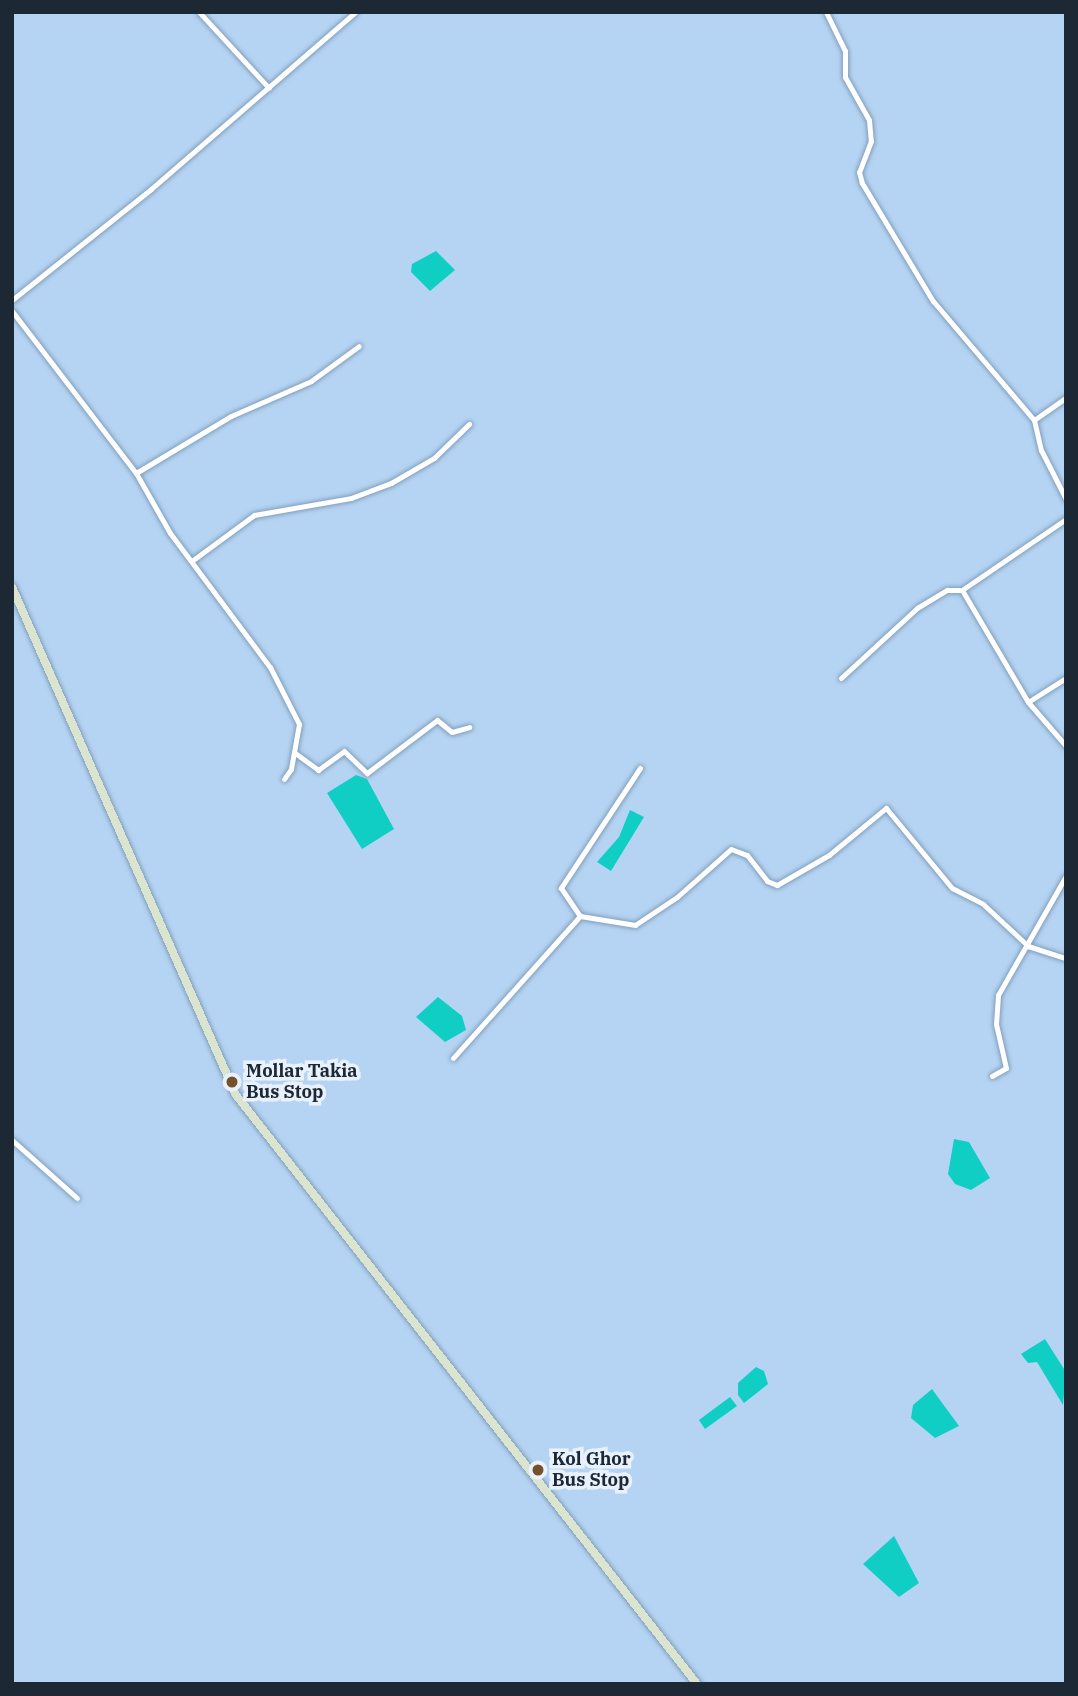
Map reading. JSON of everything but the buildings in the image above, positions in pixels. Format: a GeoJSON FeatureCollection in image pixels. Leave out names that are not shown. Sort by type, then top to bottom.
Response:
{"type":"FeatureCollection","features":[{"type":"Feature","properties":{"kind":"main road"},"geometry":{"type":"LineString","coordinates":[[12,587],[236,1095],[697,1684]]}},
{"type":"Feature","properties":{"kind":"street"},"geometry":{"type":"LineString","coordinates":[[199,12],[269,88]]}},
{"type":"Feature","properties":{"kind":"street"},"geometry":{"type":"LineString","coordinates":[[12,300],[269,88],[355,12]]}},
{"type":"Feature","properties":{"kind":"street"},"geometry":{"type":"LineString","coordinates":[[826,12],[845,51],[845,78],[869,120],[871,141],[859,172],[862,183],[933,301],[1034,420],[1041,450],[1066,499]]}},
{"type":"Feature","properties":{"kind":"street"},"geometry":{"type":"LineString","coordinates":[[12,311],[136,473],[170,533],[193,560],[270,667],[299,724],[295,753],[284,779]]}},
{"type":"Feature","properties":{"kind":"street"},"geometry":{"type":"LineString","coordinates":[[136,473],[231,416],[311,381],[359,346]]}},
{"type":"Feature","properties":{"kind":"street"},"geometry":{"type":"LineString","coordinates":[[1034,420],[1066,398]]}},
{"type":"Feature","properties":{"kind":"street"},"geometry":{"type":"LineString","coordinates":[[193,560],[254,515],[351,498],[391,483],[434,458],[469,424]]}},
{"type":"Feature","properties":{"kind":"street"},"geometry":{"type":"LineString","coordinates":[[841,678],[917,608],[947,590],[962,590],[1066,519]]}},
{"type":"Feature","properties":{"kind":"street"},"geometry":{"type":"LineString","coordinates":[[962,590],[1028,702],[1066,746]]}},
{"type":"Feature","properties":{"kind":"street"},"geometry":{"type":"LineString","coordinates":[[1028,702],[1066,678]]}},
{"type":"Feature","properties":{"kind":"street"},"geometry":{"type":"LineString","coordinates":[[295,753],[318,770],[344,751],[367,773],[437,720],[452,732],[469,727]]}},
{"type":"Feature","properties":{"kind":"street"},"geometry":{"type":"LineString","coordinates":[[640,768],[561,888],[580,916],[635,925],[677,897],[731,849],[740,850],[766,881],[777,885],[829,855],[886,808],[952,888],[983,904],[1028,946],[1066,958]]}},
{"type":"Feature","properties":{"kind":"street"},"geometry":{"type":"LineString","coordinates":[[992,1076],[1006,1068],[996,1024],[998,995],[1066,876]]}},
{"type":"Feature","properties":{"kind":"street"},"geometry":{"type":"LineString","coordinates":[[453,1059],[580,916]]}},
{"type":"Feature","properties":{"kind":"street"},"geometry":{"type":"LineString","coordinates":[[12,1140],[77,1198]]}},
{"type":"Feature","properties":{"kind":"shaded area"},"geometry":{"type":"Polygon","coordinates":[[[436,251],[455,270],[430,291],[411,272],[412,264],[436,251]]]}},
{"type":"Feature","properties":{"kind":"shaded area"},"geometry":{"type":"Polygon","coordinates":[[[356,775],[367,779],[394,829],[362,849],[327,793],[356,775]]]}},
{"type":"Feature","properties":{"kind":"shaded area"},"geometry":{"type":"Polygon","coordinates":[[[630,810],[644,817],[611,871],[597,862],[619,837],[630,810]]]}},
{"type":"Feature","properties":{"kind":"shaded area"},"geometry":{"type":"Polygon","coordinates":[[[438,997],[462,1016],[466,1030],[445,1042],[416,1017],[438,997]]]}},
{"type":"Feature","properties":{"kind":"shaded area"},"geometry":{"type":"Polygon","coordinates":[[[954,1139],[969,1142],[990,1178],[971,1190],[955,1184],[948,1174],[954,1139]]]}},
{"type":"Feature","properties":{"kind":"shaded area"},"geometry":{"type":"Polygon","coordinates":[[[1045,1339],[1066,1372],[1063,1405],[1037,1362],[1028,1363],[1021,1354],[1045,1339]]]}},
{"type":"Feature","properties":{"kind":"shaded area"},"geometry":{"type":"Polygon","coordinates":[[[756,1367],[764,1371],[768,1384],[744,1403],[738,1395],[738,1383],[756,1367]]]}},
{"type":"Feature","properties":{"kind":"shaded area"},"geometry":{"type":"Polygon","coordinates":[[[932,1389],[959,1426],[935,1438],[911,1418],[913,1405],[932,1389]]]}},
{"type":"Feature","properties":{"kind":"shaded area"},"geometry":{"type":"Polygon","coordinates":[[[730,1397],[737,1406],[705,1429],[699,1420],[730,1397]]]}},
{"type":"Feature","properties":{"kind":"shaded area"},"geometry":{"type":"Polygon","coordinates":[[[894,1536],[919,1583],[899,1597],[863,1564],[894,1536]]]}},
{"type":"Feature","properties":{"kind":"place","name":"Mollar Takia Bus Stop"},"geometry":{"type":"Point","coordinates":[232,1082]}},
{"type":"Feature","properties":{"kind":"place","name":"Kol Ghor Bus Stop"},"geometry":{"type":"Point","coordinates":[538,1470]}}]}
